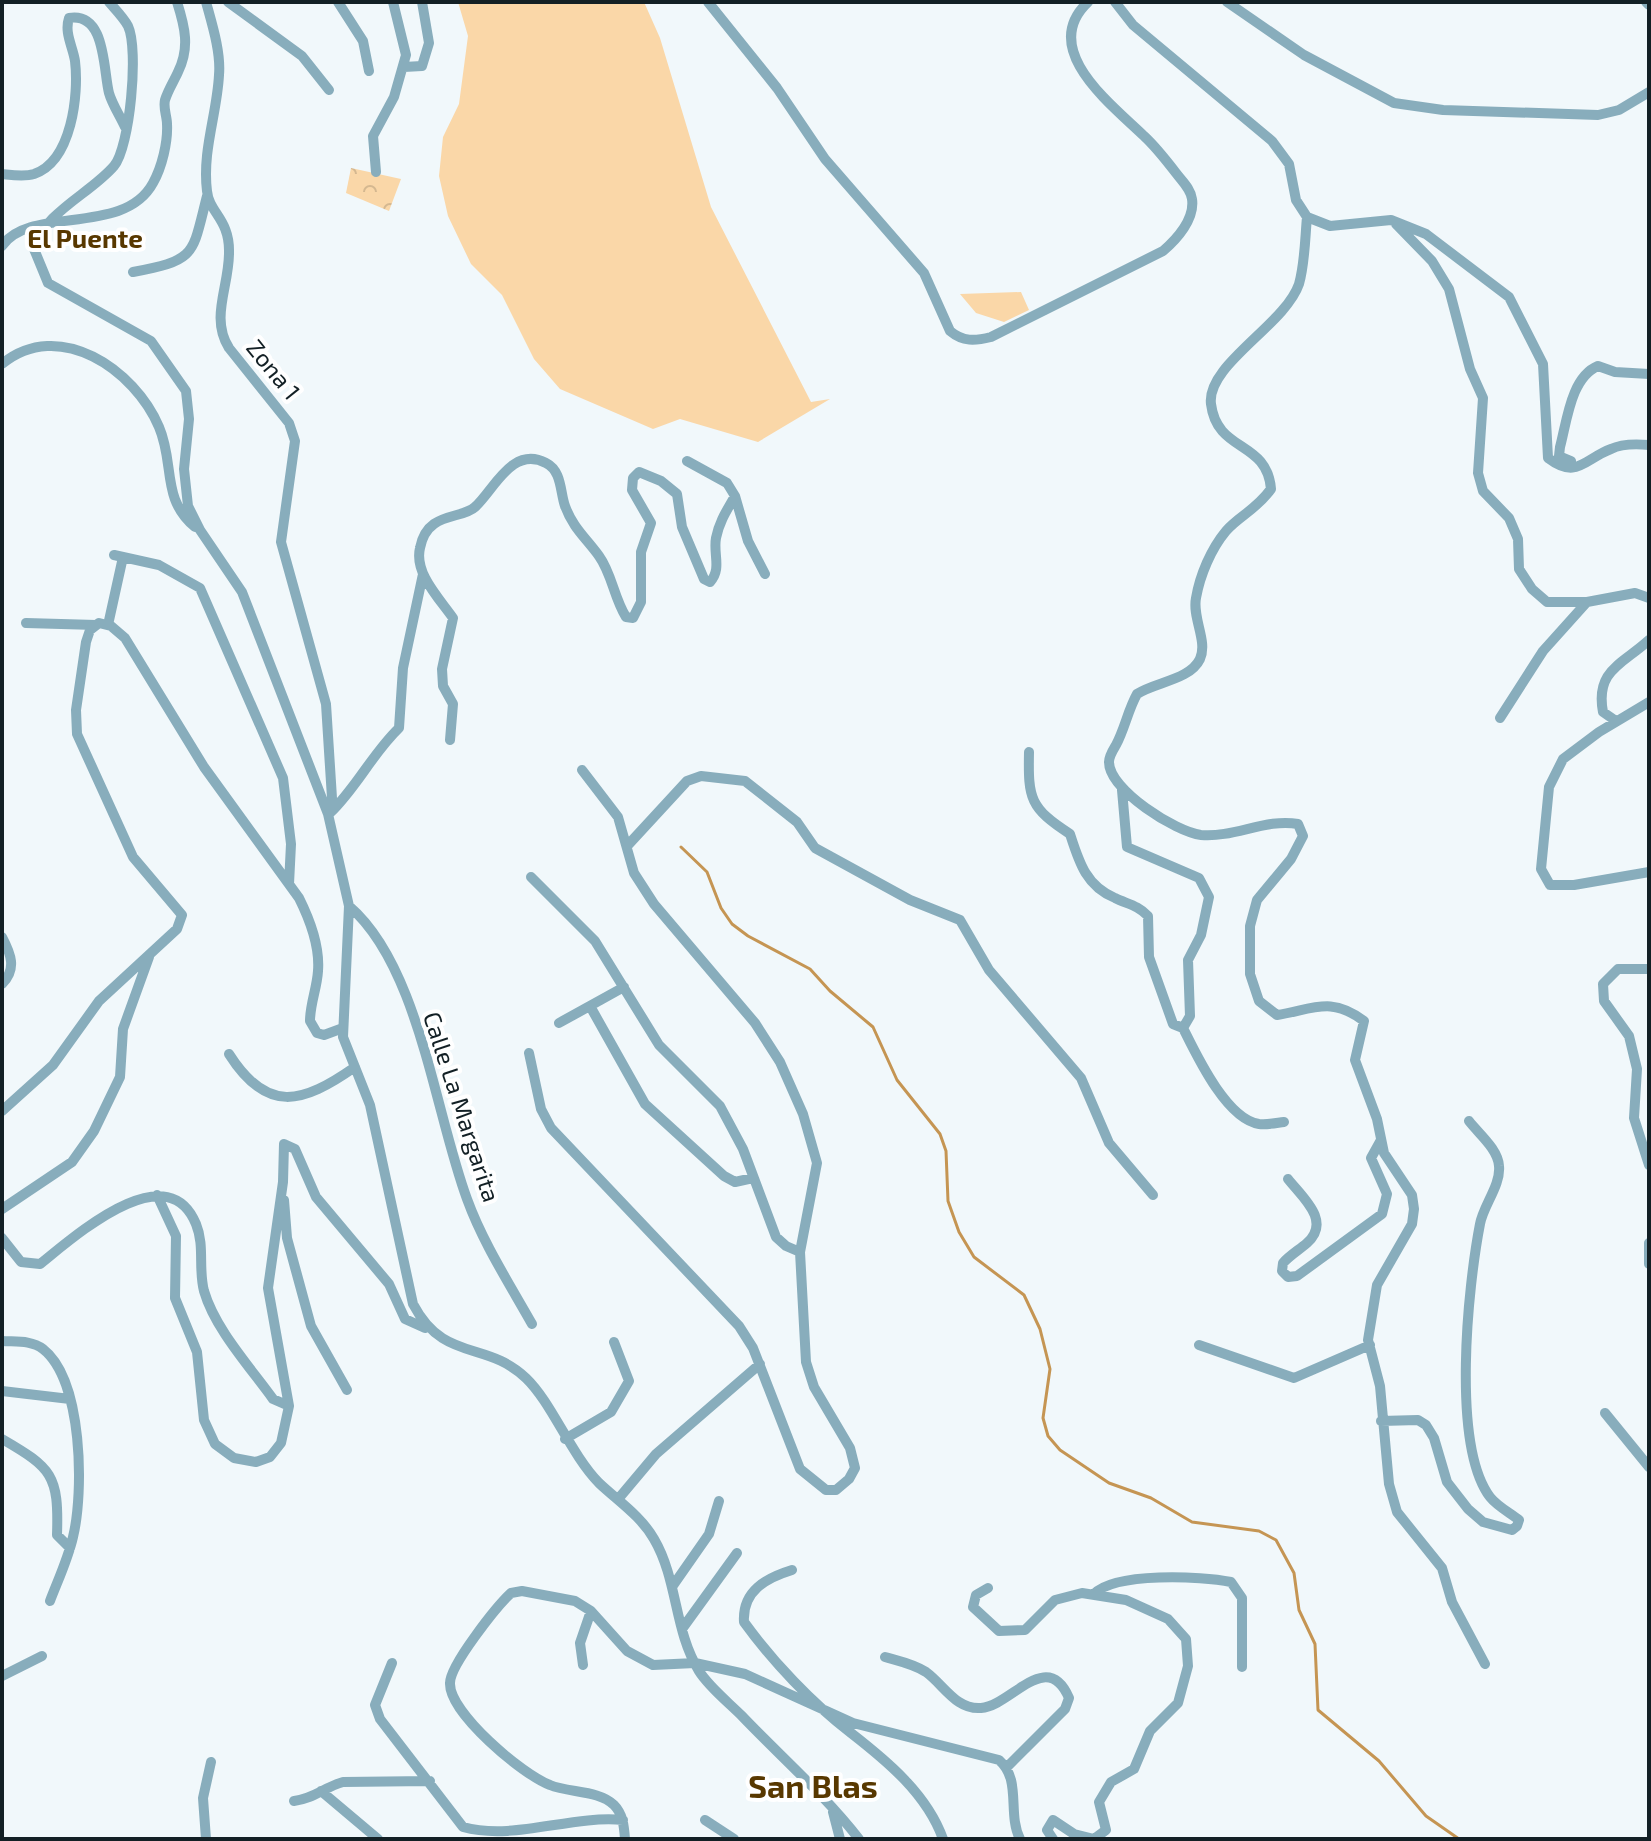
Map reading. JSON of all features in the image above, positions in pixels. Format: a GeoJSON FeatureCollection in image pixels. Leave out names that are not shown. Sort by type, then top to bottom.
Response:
{"type":"FeatureCollection","features":[{"type":"Feature","properties":{"kind":"street"},"geometry":{"type":"LineString","coordinates":[[109,2],[128,26],[133,48],[125,145],[116,165],[45,226],[34,249],[48,283],[151,341],[186,391],[189,419],[184,469],[188,506],[200,530],[242,592],[328,814],[349,906],[343,1037],[370,1105],[413,1304],[425,1328]]}},
{"type":"Feature","properties":{"kind":"street"},"geometry":{"type":"LineString","coordinates":[[2,246],[6,240],[31,228],[131,207],[145,195],[155,180],[166,136],[164,103],[181,68],[187,42],[177,2]]}},
{"type":"Feature","properties":{"kind":"street"},"geometry":{"type":"LineString","coordinates":[[133,272],[182,260],[194,247],[207,196],[206,161],[220,73],[206,2]]}},
{"type":"Feature","properties":{"kind":"street"},"geometry":{"type":"LineString","coordinates":[[228,2],[302,56],[329,90]]}},
{"type":"Feature","properties":{"kind":"street"},"geometry":{"type":"LineString","coordinates":[[338,2],[363,41],[369,71]]}},
{"type":"Feature","properties":{"kind":"street"},"geometry":{"type":"LineString","coordinates":[[376,172],[373,136],[404,67],[406,55],[393,2]]}},
{"type":"Feature","properties":{"kind":"street"},"geometry":{"type":"LineString","coordinates":[[404,67],[422,66],[429,43],[422,2]]}},
{"type":"Feature","properties":{"kind":"street"},"geometry":{"type":"LineString","coordinates":[[708,2],[777,88],[825,159],[924,273],[950,331],[972,341],[991,337],[1163,251],[1183,229],[1192,209],[1188,189],[1158,150],[1093,85],[1075,57],[1070,39],[1085,5]]}},
{"type":"Feature","properties":{"kind":"street"},"geometry":{"type":"LineString","coordinates":[[1115,2],[1133,25],[1272,141],[1289,164],[1296,200],[1307,217],[1330,226],[1391,220],[1426,234],[1509,297],[1543,364],[1548,458],[1561,468],[1573,468],[1611,448],[1649,445]]}},
{"type":"Feature","properties":{"kind":"street"},"geometry":{"type":"LineString","coordinates":[[1227,2],[1325,67],[1403,106],[1598,115],[1619,110],[1649,92]]}},
{"type":"Feature","properties":{"kind":"street"},"geometry":{"type":"LineString","coordinates":[[2,174],[33,174],[45,167],[60,148],[71,124],[76,100],[75,61],[66,26],[69,18],[77,17],[90,24],[102,44],[109,94],[127,130]]}},
{"type":"Feature","properties":{"kind":"street","name":"Zona 1"},"geometry":{"type":"LineString","coordinates":[[207,196],[228,228],[228,278],[218,320],[221,335],[246,372],[289,423],[295,441],[281,542],[326,704],[332,798],[328,814]]}},
{"type":"Feature","properties":{"kind":"street"},"geometry":{"type":"LineString","coordinates":[[1307,217],[1299,284],[1280,316],[1215,381],[1211,403],[1218,426],[1237,446],[1258,456],[1270,471],[1271,489],[1257,508],[1227,530],[1206,565],[1195,600],[1196,626],[1203,646],[1200,661],[1181,676],[1146,688],[1132,703],[1125,728],[1109,758],[1110,773],[1122,790],[1163,819],[1200,835],[1251,830],[1281,821],[1298,824],[1303,836],[1291,859],[1257,900],[1250,926],[1250,974],[1259,1001],[1277,1015],[1329,1003],[1350,1010],[1364,1021],[1355,1060],[1384,1153],[1412,1195],[1414,1209],[1412,1224],[1377,1285],[1370,1345],[1379,1376],[1389,1484],[1397,1512],[1442,1568],[1452,1602],[1485,1664]]}},
{"type":"Feature","properties":{"kind":"street"},"geometry":{"type":"LineString","coordinates":[[1391,220],[1432,261],[1449,289],[1470,369],[1483,398],[1483,491],[1509,518],[1518,539],[1519,569],[1532,589],[1547,602],[1587,602],[1635,593],[1649,598]]}},
{"type":"Feature","properties":{"kind":"street"},"geometry":{"type":"LineString","coordinates":[[2,364],[22,352],[64,345],[99,357],[134,387],[159,425],[169,459],[171,491],[178,513],[200,530]]}},
{"type":"Feature","properties":{"kind":"street"},"geometry":{"type":"LineString","coordinates":[[1571,461],[1559,456],[1560,447],[1578,384],[1587,370],[1598,366],[1615,372],[1649,374]]}},
{"type":"Feature","properties":{"kind":"street"},"geometry":{"type":"LineString","coordinates":[[450,740],[453,704],[443,686],[442,669],[453,618],[423,574],[418,560],[420,545],[439,520],[473,509],[502,472],[522,461],[544,461],[556,471],[573,527],[600,557],[620,607],[626,617],[633,618],[641,602],[641,552],[651,523],[632,490],[633,478],[639,472],[661,481],[677,494],[682,527],[704,579],[710,582],[717,566],[718,530],[735,496]]}},
{"type":"Feature","properties":{"kind":"street"},"geometry":{"type":"LineString","coordinates":[[687,461],[727,483],[735,496],[748,541],[765,574]]}},
{"type":"Feature","properties":{"kind":"street"},"geometry":{"type":"LineString","coordinates":[[2,1111],[53,1065],[99,1001],[177,929],[182,915],[133,857],[77,734],[76,710],[86,642],[102,625],[119,556],[159,565],[200,588],[283,778],[291,844],[289,884]]}},
{"type":"Feature","properties":{"kind":"street"},"geometry":{"type":"LineString","coordinates":[[328,814],[351,792],[374,753],[399,728],[403,668],[423,574]]}},
{"type":"Feature","properties":{"kind":"street"},"geometry":{"type":"LineString","coordinates":[[1500,718],[1543,651],[1587,602]]}},
{"type":"Feature","properties":{"kind":"street"},"geometry":{"type":"LineString","coordinates":[[26,623],[102,625],[125,638],[204,767],[289,884],[308,916],[317,948],[319,972],[310,1021],[317,1033],[324,1035],[343,1028]]}},
{"type":"Feature","properties":{"kind":"street"},"geometry":{"type":"LineString","coordinates":[[1616,721],[1603,712],[1599,695],[1607,673],[1649,640]]}},
{"type":"Feature","properties":{"kind":"street"},"geometry":{"type":"LineString","coordinates":[[1649,702],[1563,759],[1549,787],[1541,869],[1550,885],[1574,885],[1649,872]]}},
{"type":"Feature","properties":{"kind":"street"},"geometry":{"type":"LineString","coordinates":[[1029,752],[1028,790],[1039,814],[1070,834],[1078,860],[1092,885],[1141,908],[1148,916],[1149,957],[1173,1024],[1183,1028],[1203,1070],[1222,1096],[1250,1120],[1259,1124],[1284,1122]]}},
{"type":"Feature","properties":{"kind":"street"},"geometry":{"type":"LineString","coordinates":[[529,1053],[541,1109],[551,1128],[739,1326],[760,1364],[800,1469],[826,1490],[836,1490],[849,1479],[855,1468],[850,1448],[814,1387],[806,1362],[800,1252],[817,1163],[803,1114],[780,1062],[755,1023],[654,904],[634,873],[618,817],[582,770]]}},
{"type":"Feature","properties":{"kind":"street"},"geometry":{"type":"LineString","coordinates":[[628,845],[687,781],[701,776],[745,781],[797,822],[815,848],[910,900],[960,920],[989,970],[1081,1078],[1109,1143],[1153,1195]]}},
{"type":"Feature","properties":{"kind":"street"},"geometry":{"type":"LineString","coordinates":[[1122,790],[1127,847],[1199,878],[1209,897],[1201,935],[1188,960],[1190,1016],[1183,1028]]}},
{"type":"Feature","properties":{"kind":"street"},"geometry":{"type":"LineString","coordinates":[[531,877],[595,941],[659,1045],[720,1106],[743,1149],[776,1237],[800,1252]]}},
{"type":"Feature","properties":{"kind":"street","name":"Calle La Margarita"},"geometry":{"type":"LineString","coordinates":[[349,906],[378,935],[391,960],[428,1063],[467,1200],[481,1232],[532,1324]]}},
{"type":"Feature","properties":{"kind":"street"},"geometry":{"type":"LineString","coordinates":[[2,937],[13,967],[11,976],[2,984]]}},
{"type":"Feature","properties":{"kind":"street"},"geometry":{"type":"LineString","coordinates":[[2,1209],[72,1162],[94,1131],[120,1077],[123,1029],[150,956]]}},
{"type":"Feature","properties":{"kind":"street"},"geometry":{"type":"LineString","coordinates":[[1649,969],[1618,969],[1603,984],[1604,1001],[1629,1036],[1632,1047],[1637,1069],[1634,1118],[1649,1165]]}},
{"type":"Feature","properties":{"kind":"street"},"geometry":{"type":"LineString","coordinates":[[559,1023],[624,987]]}},
{"type":"Feature","properties":{"kind":"street"},"geometry":{"type":"LineString","coordinates":[[590,1006],[645,1104],[724,1176],[735,1182],[753,1178]]}},
{"type":"Feature","properties":{"kind":"street"},"geometry":{"type":"LineString","coordinates":[[229,1054],[260,1092],[279,1098],[302,1096],[325,1088],[355,1067]]}},
{"type":"Feature","properties":{"kind":"street"},"geometry":{"type":"LineString","coordinates":[[1381,1421],[1418,1420],[1426,1425],[1434,1438],[1447,1482],[1468,1509],[1483,1522],[1512,1530],[1517,1526],[1519,1520],[1490,1496],[1476,1464],[1464,1380],[1469,1298],[1480,1222],[1500,1167],[1496,1153],[1469,1121]]}},
{"type":"Feature","properties":{"kind":"street"},"geometry":{"type":"LineString","coordinates":[[1288,1179],[1318,1217],[1318,1225],[1311,1240],[1283,1263],[1282,1271],[1288,1277],[1297,1276],[1382,1214],[1387,1194],[1371,1158],[1381,1140]]}},
{"type":"Feature","properties":{"kind":"street"},"geometry":{"type":"LineString","coordinates":[[347,1390],[311,1326],[287,1238],[284,1144],[295,1149],[316,1197],[327,1213],[389,1284],[405,1319],[425,1328],[437,1338],[498,1360],[525,1377],[565,1439],[599,1483],[619,1498],[653,1538],[672,1587],[682,1629],[700,1673],[859,1839]]}},
{"type":"Feature","properties":{"kind":"street"},"geometry":{"type":"LineString","coordinates":[[157,1195],[176,1236],[175,1298],[197,1352],[204,1420],[215,1444],[234,1458],[256,1462],[270,1457],[281,1443],[289,1406],[268,1288],[283,1182]]}},
{"type":"Feature","properties":{"kind":"street"},"geometry":{"type":"LineString","coordinates":[[2,1238],[21,1262],[40,1264],[92,1223],[129,1203],[157,1195],[171,1197],[195,1220],[202,1241],[204,1291],[213,1309],[273,1399],[289,1406]]}},
{"type":"Feature","properties":{"kind":"street"},"geometry":{"type":"LineString","coordinates":[[1649,1243],[1649,1264]]}},
{"type":"Feature","properties":{"kind":"street"},"geometry":{"type":"LineString","coordinates":[[2,1341],[31,1342],[45,1350],[59,1367],[70,1399],[79,1460],[78,1500],[70,1548],[50,1601]]}},
{"type":"Feature","properties":{"kind":"street"},"geometry":{"type":"LineString","coordinates":[[565,1439],[611,1412],[629,1381],[614,1342]]}},
{"type":"Feature","properties":{"kind":"street"},"geometry":{"type":"LineString","coordinates":[[1199,1345],[1294,1378],[1370,1345]]}},
{"type":"Feature","properties":{"kind":"street"},"geometry":{"type":"LineString","coordinates":[[619,1498],[656,1454],[760,1364]]}},
{"type":"Feature","properties":{"kind":"street"},"geometry":{"type":"LineString","coordinates":[[2,1391],[70,1399]]}},
{"type":"Feature","properties":{"kind":"street"},"geometry":{"type":"LineString","coordinates":[[1605,1413],[1649,1467]]}},
{"type":"Feature","properties":{"kind":"street"},"geometry":{"type":"LineString","coordinates":[[2,1439],[39,1461],[50,1475],[58,1502],[57,1535],[70,1548]]}},
{"type":"Feature","properties":{"kind":"street"},"geometry":{"type":"LineString","coordinates":[[672,1587],[709,1534],[719,1501]]}},
{"type":"Feature","properties":{"kind":"street"},"geometry":{"type":"LineString","coordinates":[[682,1629],[737,1553]]}},
{"type":"Feature","properties":{"kind":"street"},"geometry":{"type":"LineString","coordinates":[[792,1570],[767,1578],[754,1590],[744,1610],[744,1622],[791,1677],[869,1745],[919,1796],[943,1839]]}},
{"type":"Feature","properties":{"kind":"street"},"geometry":{"type":"LineString","coordinates":[[1094,1594],[1103,1585],[1118,1582],[1204,1577],[1231,1582],[1242,1598],[1242,1667]]}},
{"type":"Feature","properties":{"kind":"street"},"geometry":{"type":"LineString","coordinates":[[988,1588],[976,1595],[973,1607],[999,1631],[1012,1633],[1035,1623],[1055,1600],[1094,1594],[1126,1600],[1178,1627],[1188,1648],[1188,1666],[1178,1703],[1150,1731],[1137,1764],[1111,1782],[1104,1793],[1099,1809],[1106,1830],[1094,1839],[1084,1838],[1053,1820],[1047,1830],[1053,1839]]}},
{"type":"Feature","properties":{"kind":"street"},"geometry":{"type":"LineString","coordinates":[[625,1839],[623,1820],[613,1804],[603,1798],[548,1785],[511,1763],[457,1704],[450,1691],[454,1664],[511,1593],[522,1591],[561,1598],[591,1611],[639,1660],[671,1667],[695,1663],[745,1674],[832,1715],[982,1753],[1007,1767],[1012,1778],[1013,1818],[1020,1839]]}},
{"type":"Feature","properties":{"kind":"street"},"geometry":{"type":"LineString","coordinates":[[583,1665],[580,1643],[591,1611]]}},
{"type":"Feature","properties":{"kind":"street"},"geometry":{"type":"LineString","coordinates":[[2,1676],[42,1656]]}},
{"type":"Feature","properties":{"kind":"street"},"geometry":{"type":"LineString","coordinates":[[885,1657],[917,1667],[957,1702],[972,1707],[993,1704],[1034,1679],[1056,1681],[1069,1698],[1065,1709],[1007,1767]]}},
{"type":"Feature","properties":{"kind":"street"},"geometry":{"type":"LineString","coordinates":[[392,1663],[375,1705],[380,1719],[430,1781],[454,1818],[477,1833],[533,1832],[602,1818],[623,1820]]}},
{"type":"Feature","properties":{"kind":"street"},"geometry":{"type":"LineString","coordinates":[[206,1839],[203,1798],[211,1762]]}},
{"type":"Feature","properties":{"kind":"street"},"geometry":{"type":"LineString","coordinates":[[294,1801],[310,1799],[343,1782],[430,1781]]}},
{"type":"Feature","properties":{"kind":"street"},"geometry":{"type":"LineString","coordinates":[[321,1791],[378,1839]]}},
{"type":"Feature","properties":{"kind":"street"},"geometry":{"type":"LineString","coordinates":[[833,1810],[840,1839]]}},
{"type":"Feature","properties":{"kind":"street"},"geometry":{"type":"LineString","coordinates":[[705,1820],[734,1839]]}},
{"type":"Feature","properties":{"kind":"green space"},"geometry":{"type":"Polygon","coordinates":[[[458,2],[644,2],[660,38],[711,207],[811,402],[830,399],[758,442],[680,419],[653,429],[560,389],[534,359],[502,295],[471,264],[448,216],[439,176],[443,137],[459,104],[468,36],[458,2]]]}},
{"type":"Feature","properties":{"kind":"green space"},"geometry":{"type":"Polygon","coordinates":[[[351,168],[401,179],[389,211],[346,193],[351,168]]]}},
{"type":"Feature","properties":{"kind":"green space"},"geometry":{"type":"Polygon","coordinates":[[[1021,292],[1029,310],[1004,322],[976,313],[960,294],[1021,292]]]}},
{"type":"Feature","properties":{"kind":"waterway"},"geometry":{"type":"LineString","coordinates":[[681,847],[707,872],[721,908],[732,924],[810,969],[830,991],[873,1027],[897,1080],[940,1134],[946,1151],[948,1201],[959,1232],[974,1257],[1024,1295],[1040,1329],[1050,1369],[1043,1418],[1048,1436],[1060,1450],[1109,1483],[1151,1498],[1192,1522],[1259,1531],[1276,1540],[1294,1573],[1299,1610],[1315,1644],[1318,1710],[1379,1761],[1426,1816],[1459,1839]]}},
{"type":"Feature","properties":{"kind":"district","name":"El Puente"},"geometry":{"type":"Point","coordinates":[85,239]}},
{"type":"Feature","properties":{"kind":"district","name":"San Blas"},"geometry":{"type":"Point","coordinates":[813,1787]}}]}
